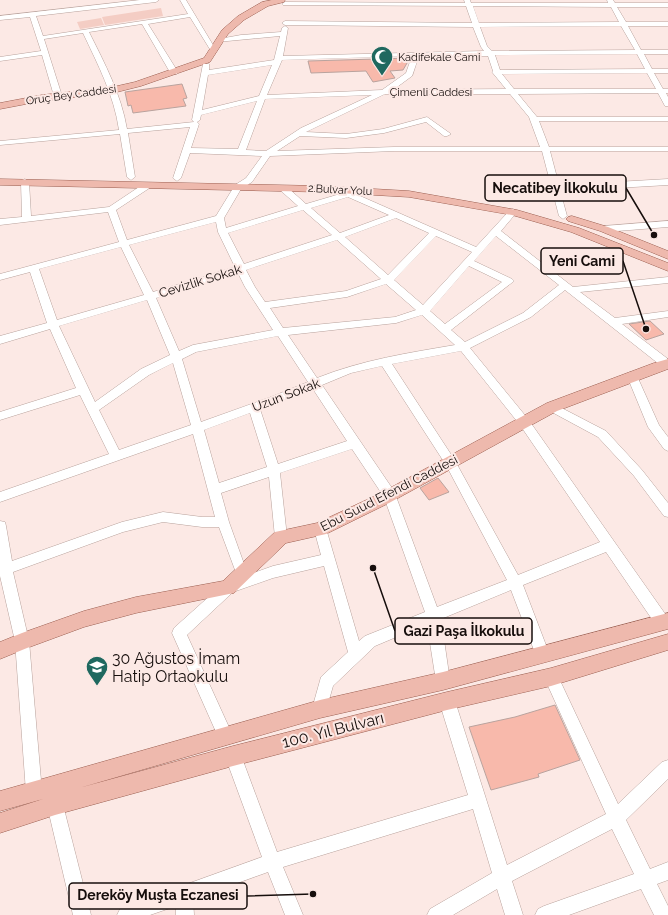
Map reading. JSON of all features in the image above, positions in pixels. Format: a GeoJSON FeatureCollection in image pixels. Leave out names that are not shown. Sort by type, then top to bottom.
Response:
{"type":"FeatureCollection","features":[{"type":"Feature","properties":{"kind":"main road"},"geometry":{"type":"LineString","coordinates":[[207,60],[225,32],[241,18],[265,4],[284,9]]}},
{"type":"Feature","properties":{"kind":"main road","name":"Oruç Bey Caddesi"},"geometry":{"type":"LineString","coordinates":[[0,106],[42,98],[113,90],[138,84],[207,60]]}},
{"type":"Feature","properties":{"kind":"main road","name":"2.Bulvar Yolu"},"geometry":{"type":"LineString","coordinates":[[0,175],[333,181],[411,188],[511,204],[562,216],[604,229],[668,255]]}},
{"type":"Feature","properties":{"kind":"main road","name":"2.Bulvar Yolu"},"geometry":{"type":"LineString","coordinates":[[0,182],[283,188],[409,194],[513,212],[575,230],[668,267]]}},
{"type":"Feature","properties":{"kind":"main road","name":"Ebu Suud Efendi Caddesi"},"geometry":{"type":"LineString","coordinates":[[282,537],[320,529],[390,495],[552,407],[632,376],[660,366],[668,365]]}},
{"type":"Feature","properties":{"kind":"main road"},"geometry":{"type":"LineString","coordinates":[[0,651],[22,641],[84,619],[136,605],[228,588],[282,537]]}},
{"type":"Feature","properties":{"kind":"main road","name":"100. Yıl Bulvarı"},"geometry":{"type":"LineString","coordinates":[[0,801],[320,709],[443,681],[665,622]]}},
{"type":"Feature","properties":{"kind":"main road","name":"100. Yıl Bulvarı"},"geometry":{"type":"LineString","coordinates":[[0,823],[55,805],[233,756],[447,701],[551,677],[668,642]]}},
{"type":"Feature","properties":{"kind":"street"},"geometry":{"type":"LineString","coordinates":[[85,8],[88,0]]}},
{"type":"Feature","properties":{"kind":"street"},"geometry":{"type":"LineString","coordinates":[[0,18],[152,0]]}},
{"type":"Feature","properties":{"kind":"street"},"geometry":{"type":"LineString","coordinates":[[183,0],[214,50]]}},
{"type":"Feature","properties":{"kind":"street"},"geometry":{"type":"LineString","coordinates":[[468,2],[484,47],[491,54],[496,72],[534,119],[546,150],[562,216]]}},
{"type":"Feature","properties":{"kind":"street"},"geometry":{"type":"LineString","coordinates":[[284,9],[468,2],[611,3],[668,6]]}},
{"type":"Feature","properties":{"kind":"street"},"geometry":{"type":"LineString","coordinates":[[611,3],[650,72],[665,91],[668,104]]}},
{"type":"Feature","properties":{"kind":"street"},"geometry":{"type":"LineString","coordinates":[[284,9],[476,25],[668,24]]}},
{"type":"Feature","properties":{"kind":"street"},"geometry":{"type":"LineString","coordinates":[[241,152],[278,60],[284,34],[284,9]]}},
{"type":"Feature","properties":{"kind":"street"},"geometry":{"type":"LineString","coordinates":[[32,14],[58,96]]}},
{"type":"Feature","properties":{"kind":"street"},"geometry":{"type":"LineString","coordinates":[[40,38],[192,15]]}},
{"type":"Feature","properties":{"kind":"street"},"geometry":{"type":"LineString","coordinates":[[144,22],[174,72]]}},
{"type":"Feature","properties":{"kind":"street"},"geometry":{"type":"LineString","coordinates":[[85,31],[113,90],[120,110],[131,177]]}},
{"type":"Feature","properties":{"kind":"street"},"geometry":{"type":"LineString","coordinates":[[219,41],[241,37],[284,34]]}},
{"type":"Feature","properties":{"kind":"street"},"geometry":{"type":"LineString","coordinates":[[205,73],[278,60],[416,54],[668,52]]}},
{"type":"Feature","properties":{"kind":"street"},"geometry":{"type":"LineString","coordinates":[[0,59],[44,53]]}},
{"type":"Feature","properties":{"kind":"street"},"geometry":{"type":"LineString","coordinates":[[0,277],[219,218],[238,187],[248,180],[268,154],[298,134],[384,92],[409,74],[416,54]]}},
{"type":"Feature","properties":{"kind":"street"},"geometry":{"type":"LineString","coordinates":[[177,178],[195,124],[207,60]]}},
{"type":"Feature","properties":{"kind":"street"},"geometry":{"type":"LineString","coordinates":[[496,72],[668,71]]}},
{"type":"Feature","properties":{"kind":"street","name":"Çimenli Caddesi"},"geometry":{"type":"LineString","coordinates":[[197,114],[262,97],[384,92],[665,91]]}},
{"type":"Feature","properties":{"kind":"street"},"geometry":{"type":"LineString","coordinates":[[298,134],[346,136],[384,131],[426,119],[447,134]]}},
{"type":"Feature","properties":{"kind":"street"},"geometry":{"type":"LineString","coordinates":[[534,119],[668,119]]}},
{"type":"Feature","properties":{"kind":"street"},"geometry":{"type":"LineString","coordinates":[[0,143],[195,124]]}},
{"type":"Feature","properties":{"kind":"street"},"geometry":{"type":"LineString","coordinates":[[186,150],[268,154],[394,149],[668,149]]}},
{"type":"Feature","properties":{"kind":"street"},"geometry":{"type":"LineString","coordinates":[[25,182],[27,219]]}},
{"type":"Feature","properties":{"kind":"street"},"geometry":{"type":"LineString","coordinates":[[556,192],[616,184],[668,182]]}},
{"type":"Feature","properties":{"kind":"street"},"geometry":{"type":"LineString","coordinates":[[0,222],[111,209],[148,185]]}},
{"type":"Feature","properties":{"kind":"street"},"geometry":{"type":"LineString","coordinates":[[283,188],[464,347],[524,422],[608,545],[665,622]]}},
{"type":"Feature","properties":{"kind":"street"},"geometry":{"type":"LineString","coordinates":[[223,232],[304,207],[343,192],[478,251]]}},
{"type":"Feature","properties":{"kind":"street"},"geometry":{"type":"LineString","coordinates":[[111,209],[124,244],[150,296],[176,356],[223,522],[242,574]]}},
{"type":"Feature","properties":{"kind":"street"},"geometry":{"type":"LineString","coordinates":[[92,409],[145,372],[176,356],[194,349],[280,332],[396,320],[424,311],[513,212]]}},
{"type":"Feature","properties":{"kind":"street","name":"Cevizlik Sokak"},"geometry":{"type":"LineString","coordinates":[[0,340],[241,269],[339,237],[397,215]]}},
{"type":"Feature","properties":{"kind":"street"},"geometry":{"type":"LineString","coordinates":[[219,218],[223,232],[250,287],[390,495],[433,615],[443,681]]}},
{"type":"Feature","properties":{"kind":"street"},"geometry":{"type":"LineString","coordinates":[[604,229],[668,224]]}},
{"type":"Feature","properties":{"kind":"street"},"geometry":{"type":"LineString","coordinates":[[495,231],[668,365]]}},
{"type":"Feature","properties":{"kind":"street"},"geometry":{"type":"LineString","coordinates":[[262,306],[347,294],[388,280],[435,232]]}},
{"type":"Feature","properties":{"kind":"street"},"geometry":{"type":"LineString","coordinates":[[445,330],[509,281],[468,262]]}},
{"type":"Feature","properties":{"kind":"street"},"geometry":{"type":"LineString","coordinates":[[34,268],[54,324],[83,390],[116,455]]}},
{"type":"Feature","properties":{"kind":"street"},"geometry":{"type":"LineString","coordinates":[[568,287],[668,280]]}},
{"type":"Feature","properties":{"kind":"street","name":"Uzun Sokak"},"geometry":{"type":"LineString","coordinates":[[0,497],[254,407],[348,370],[464,347],[527,315],[568,287]]}},
{"type":"Feature","properties":{"kind":"street"},"geometry":{"type":"LineString","coordinates":[[613,322],[668,314]]}},
{"type":"Feature","properties":{"kind":"street"},"geometry":{"type":"LineString","coordinates":[[385,362],[450,462],[515,582],[542,654]]}},
{"type":"Feature","properties":{"kind":"street"},"geometry":{"type":"LineString","coordinates":[[632,376],[654,427],[668,446]]}},
{"type":"Feature","properties":{"kind":"street"},"geometry":{"type":"LineString","coordinates":[[0,416],[83,390]]}},
{"type":"Feature","properties":{"kind":"street"},"geometry":{"type":"LineString","coordinates":[[254,407],[274,470],[282,537]]}},
{"type":"Feature","properties":{"kind":"street"},"geometry":{"type":"LineString","coordinates":[[552,407],[602,434],[638,473],[668,512]]}},
{"type":"Feature","properties":{"kind":"street"},"geometry":{"type":"LineString","coordinates":[[214,490],[355,443]]}},
{"type":"Feature","properties":{"kind":"street"},"geometry":{"type":"LineString","coordinates":[[3,569],[122,526],[163,517],[202,522],[223,522]]}},
{"type":"Feature","properties":{"kind":"street"},"geometry":{"type":"LineString","coordinates":[[0,526],[3,569],[22,641],[34,792]]}},
{"type":"Feature","properties":{"kind":"street"},"geometry":{"type":"LineString","coordinates":[[320,529],[356,654]]}},
{"type":"Feature","properties":{"kind":"street"},"geometry":{"type":"LineString","coordinates":[[320,709],[326,682],[370,641],[608,545]]}},
{"type":"Feature","properties":{"kind":"street"},"geometry":{"type":"LineString","coordinates":[[225,736],[178,633],[228,588],[272,572],[329,559]]}},
{"type":"Feature","properties":{"kind":"street"},"geometry":{"type":"LineString","coordinates":[[551,677],[645,880],[663,915]]}},
{"type":"Feature","properties":{"kind":"street"},"geometry":{"type":"LineString","coordinates":[[447,701],[514,915]]}},
{"type":"Feature","properties":{"kind":"street"},"geometry":{"type":"LineString","coordinates":[[233,756],[272,862],[294,915]]}},
{"type":"Feature","properties":{"kind":"street"},"geometry":{"type":"LineString","coordinates":[[436,915],[502,877],[616,818],[668,768]]}},
{"type":"Feature","properties":{"kind":"street"},"geometry":{"type":"LineString","coordinates":[[126,915],[272,862],[477,800]]}},
{"type":"Feature","properties":{"kind":"street"},"geometry":{"type":"LineString","coordinates":[[55,805],[82,915]]}},
{"type":"Feature","properties":{"kind":"street"},"geometry":{"type":"LineString","coordinates":[[544,915],[668,871]]}},
{"type":"Feature","properties":{"kind":"street"},"geometry":{"type":"LineString","coordinates":[[184,894],[185,915]]}},
{"type":"Feature","properties":{"kind":"shaded area"},"geometry":{"type":"Polygon","coordinates":[[[161,8],[163,16],[105,25],[102,17],[161,8]]]}},
{"type":"Feature","properties":{"kind":"shaded area"},"geometry":{"type":"Polygon","coordinates":[[[101,18],[104,25],[80,29],[77,22],[101,18]]]}},
{"type":"Feature","properties":{"kind":"building"},"geometry":{"type":"Polygon","coordinates":[[[410,58],[403,70],[390,71],[395,78],[373,82],[366,71],[311,73],[308,61],[410,58]]]}},
{"type":"Feature","properties":{"kind":"building"},"geometry":{"type":"Polygon","coordinates":[[[182,84],[187,98],[183,99],[186,106],[133,113],[131,105],[128,106],[125,92],[182,84]]]}},
{"type":"Feature","properties":{"kind":"building"},"geometry":{"type":"Polygon","coordinates":[[[650,321],[664,334],[646,340],[629,324],[650,321]]]}},
{"type":"Feature","properties":{"kind":"building"},"geometry":{"type":"Polygon","coordinates":[[[438,478],[449,492],[429,500],[420,488],[438,478]]]}},
{"type":"Feature","properties":{"kind":"building"},"geometry":{"type":"Polygon","coordinates":[[[555,705],[580,760],[538,774],[539,777],[491,790],[469,727],[515,717],[555,705]]]}},
{"type":"Feature","properties":{"kind":"place","name":"Kadifekale Cami"},"geometry":{"type":"Point","coordinates":[382,76]}},
{"type":"Feature","properties":{"kind":"place","name":"Necatibey İlkokulu"},"geometry":{"type":"Point","coordinates":[654,235]}},
{"type":"Feature","properties":{"kind":"place","name":"Yeni Cami"},"geometry":{"type":"Point","coordinates":[646,329]}},
{"type":"Feature","properties":{"kind":"place","name":"Gazi Paşa İlkokulu"},"geometry":{"type":"Point","coordinates":[373,568]}},
{"type":"Feature","properties":{"kind":"place","name":"30 Ağustos İmam Hatip Ortaokulu"},"geometry":{"type":"Point","coordinates":[97,686]}},
{"type":"Feature","properties":{"kind":"place","name":"Dereköy Muşta Eczanesi"},"geometry":{"type":"Point","coordinates":[313,894]}}]}
